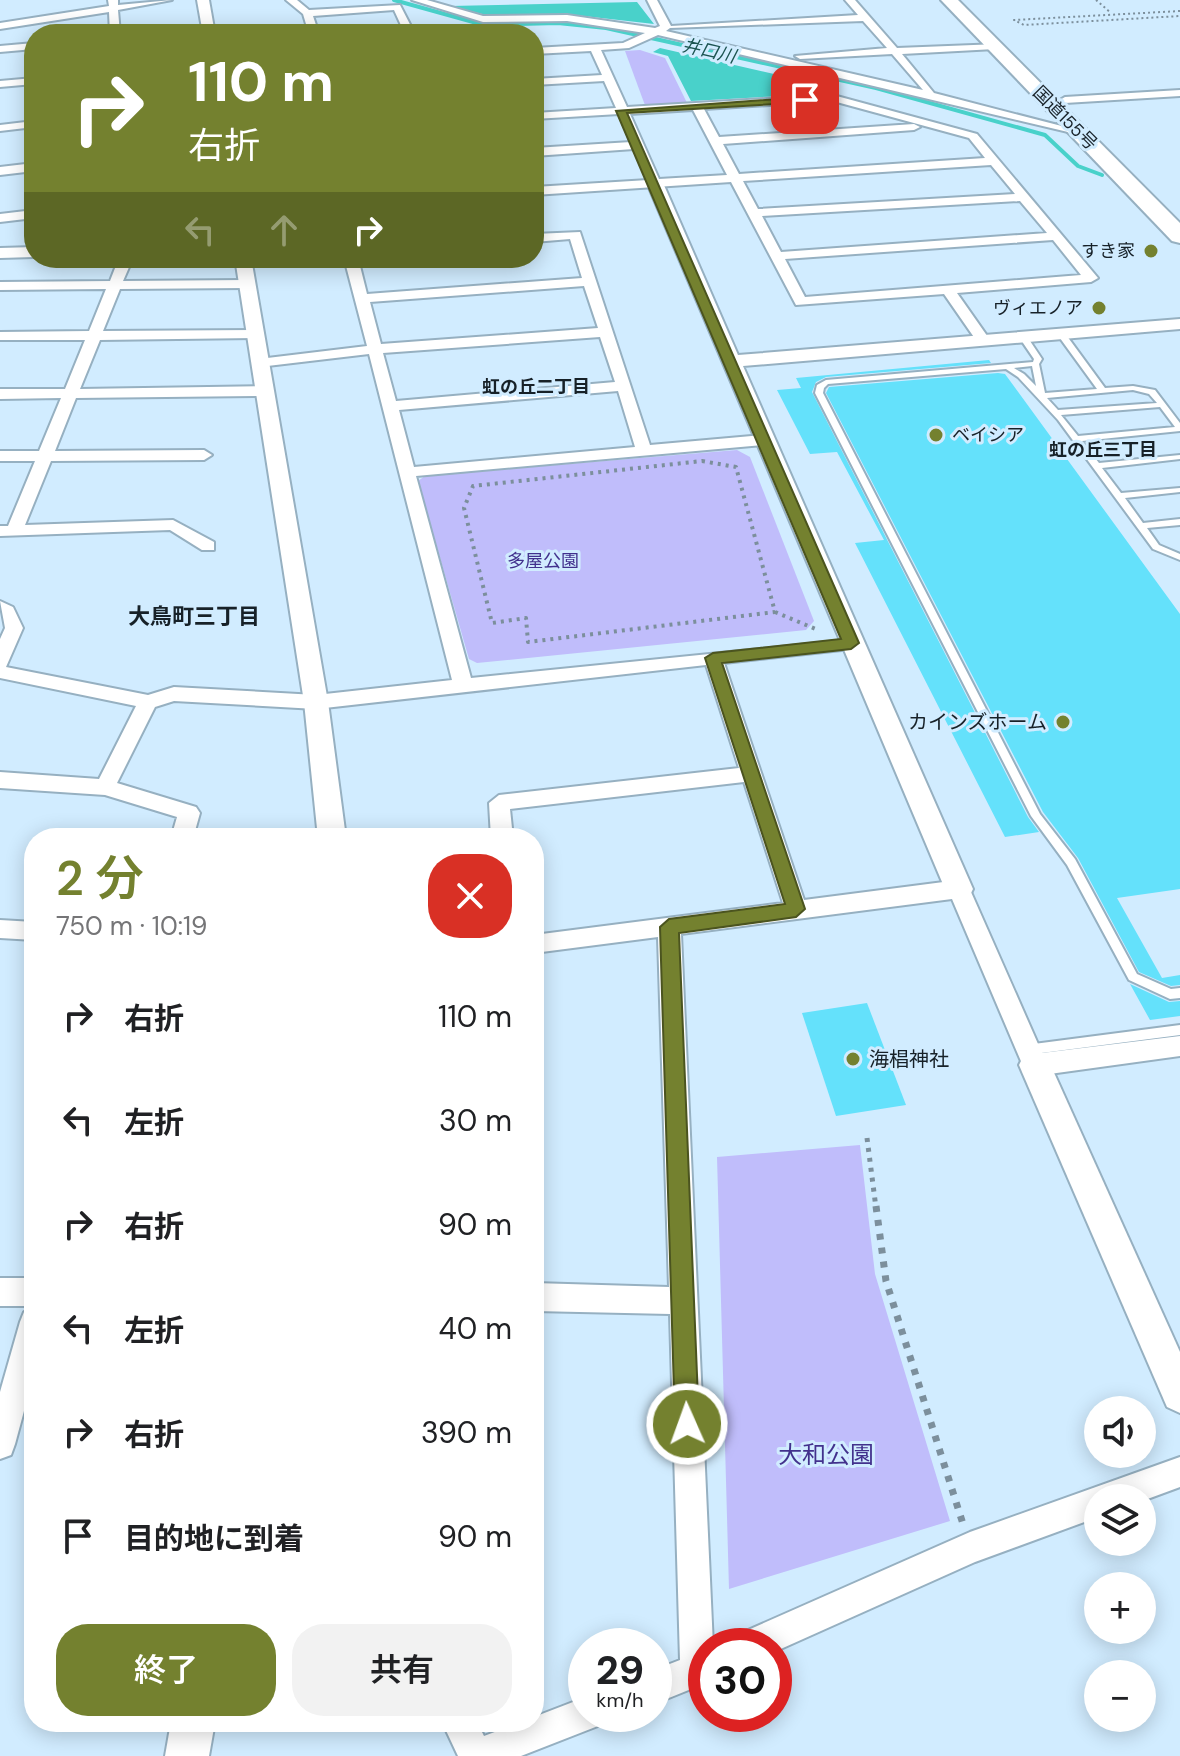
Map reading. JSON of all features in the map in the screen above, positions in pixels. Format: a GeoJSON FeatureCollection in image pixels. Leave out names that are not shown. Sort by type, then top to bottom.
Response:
{"type":"FeatureCollection","features":[{"type":"Feature","properties":{"kind":"highway","name":"国道155号"},"geometry":{"type":"LineString","coordinates":[[949,0],[1180,236]]}},
{"type":"Feature","properties":{"kind":"highway","name":"国道155号"},"geometry":{"type":"LineString","coordinates":[[965,0],[1180,214]]}},
{"type":"Feature","properties":{"kind":"street"},"geometry":{"type":"LineString","coordinates":[[0,26],[113,4],[167,0]]}},
{"type":"Feature","properties":{"kind":"street"},"geometry":{"type":"LineString","coordinates":[[203,0],[207,24]]}},
{"type":"Feature","properties":{"kind":"street"},"geometry":{"type":"LineString","coordinates":[[291,0],[307,13],[311,24]]}},
{"type":"Feature","properties":{"kind":"street"},"geometry":{"type":"LineString","coordinates":[[417,0],[483,19],[567,18],[662,30],[1081,134]]}},
{"type":"Feature","properties":{"kind":"street"},"geometry":{"type":"LineString","coordinates":[[428,4],[469,0]]}},
{"type":"Feature","properties":{"kind":"street"},"geometry":{"type":"LineString","coordinates":[[652,0],[662,30]]}},
{"type":"Feature","properties":{"kind":"street"},"geometry":{"type":"LineString","coordinates":[[850,0],[929,91],[928,95]]}},
{"type":"Feature","properties":{"kind":"street"},"geometry":{"type":"LineString","coordinates":[[113,4],[114,24]]}},
{"type":"Feature","properties":{"kind":"street"},"geometry":{"type":"LineString","coordinates":[[307,13],[397,7],[405,24]]}},
{"type":"Feature","properties":{"kind":"street"},"geometry":{"type":"LineString","coordinates":[[544,51],[638,43],[662,30],[865,18]]}},
{"type":"Feature","properties":{"kind":"street"},"geometry":{"type":"LineString","coordinates":[[775,57],[995,46]]}},
{"type":"Feature","properties":{"kind":"street"},"geometry":{"type":"LineString","coordinates":[[0,49],[24,47]]}},
{"type":"Feature","properties":{"kind":"street"},"geometry":{"type":"LineString","coordinates":[[595,48],[1031,1058],[1180,1394]]}},
{"type":"Feature","properties":{"kind":"street"},"geometry":{"type":"LineString","coordinates":[[544,81],[609,78]]}},
{"type":"Feature","properties":{"kind":"street"},"geometry":{"type":"LineString","coordinates":[[833,98],[861,78]]}},
{"type":"Feature","properties":{"kind":"street"},"geometry":{"type":"LineString","coordinates":[[0,84],[24,82]]}},
{"type":"Feature","properties":{"kind":"street"},"geometry":{"type":"LineString","coordinates":[[1065,100],[1180,93]]}},
{"type":"Feature","properties":{"kind":"street"},"geometry":{"type":"LineString","coordinates":[[544,115],[621,111],[697,106],[833,98],[973,136],[1091,278],[801,302],[697,106]]}},
{"type":"Feature","properties":{"kind":"street"},"geometry":{"type":"LineString","coordinates":[[0,128],[24,125]]}},
{"type":"Feature","properties":{"kind":"street"},"geometry":{"type":"LineString","coordinates":[[715,141],[931,126]]}},
{"type":"Feature","properties":{"kind":"street"},"geometry":{"type":"LineString","coordinates":[[544,151],[636,145]]}},
{"type":"Feature","properties":{"kind":"street"},"geometry":{"type":"LineString","coordinates":[[544,190],[994,161]]}},
{"type":"Feature","properties":{"kind":"street"},"geometry":{"type":"LineString","coordinates":[[0,171],[24,168]]}},
{"type":"Feature","properties":{"kind":"street"},"geometry":{"type":"LineString","coordinates":[[755,213],[1026,197]]}},
{"type":"Feature","properties":{"kind":"street"},"geometry":{"type":"LineString","coordinates":[[0,218],[24,215]]}},
{"type":"Feature","properties":{"kind":"street"},"geometry":{"type":"LineString","coordinates":[[544,237],[575,235],[644,450]]}},
{"type":"Feature","properties":{"kind":"street"},"geometry":{"type":"LineString","coordinates":[[777,256],[1059,236]]}},
{"type":"Feature","properties":{"kind":"street"},"geometry":{"type":"LineString","coordinates":[[0,253],[24,252]]}},
{"type":"Feature","properties":{"kind":"street"},"geometry":{"type":"LineString","coordinates":[[122,268],[45,455],[7,531],[173,525],[208,546]]}},
{"type":"Feature","properties":{"kind":"street"},"geometry":{"type":"LineString","coordinates":[[244,268],[316,702],[331,828]]}},
{"type":"Feature","properties":{"kind":"street"},"geometry":{"type":"LineString","coordinates":[[353,268],[463,685]]}},
{"type":"Feature","properties":{"kind":"street"},"geometry":{"type":"LineString","coordinates":[[360,299],[590,281]]}},
{"type":"Feature","properties":{"kind":"street"},"geometry":{"type":"LineString","coordinates":[[0,286],[246,284]]}},
{"type":"Feature","properties":{"kind":"street"},"geometry":{"type":"LineString","coordinates":[[948,290],[983,340]]}},
{"type":"Feature","properties":{"kind":"street"},"geometry":{"type":"LineString","coordinates":[[730,361],[1180,324]]}},
{"type":"Feature","properties":{"kind":"street"},"geometry":{"type":"LineString","coordinates":[[259,363],[374,349],[607,332]]}},
{"type":"Feature","properties":{"kind":"street"},"geometry":{"type":"LineString","coordinates":[[0,336],[255,334]]}},
{"type":"Feature","properties":{"kind":"street"},"geometry":{"type":"LineString","coordinates":[[389,406],[624,386]]}},
{"type":"Feature","properties":{"kind":"street"},"geometry":{"type":"LineString","coordinates":[[0,394],[264,391]]}},
{"type":"Feature","properties":{"kind":"street"},"geometry":{"type":"LineString","coordinates":[[407,472],[763,440]]}},
{"type":"Feature","properties":{"kind":"street"},"geometry":{"type":"LineString","coordinates":[[0,456],[204,455]]}},
{"type":"Feature","properties":{"kind":"street"},"geometry":{"type":"LineString","coordinates":[[0,607],[7,611],[0,662]]}},
{"type":"Feature","properties":{"kind":"street"},"geometry":{"type":"LineString","coordinates":[[0,672],[148,702],[174,694],[316,702],[851,643]]}},
{"type":"Feature","properties":{"kind":"street"},"geometry":{"type":"LineString","coordinates":[[713,658],[796,909]]}},
{"type":"Feature","properties":{"kind":"street"},"geometry":{"type":"LineString","coordinates":[[105,787],[148,702]]}},
{"type":"Feature","properties":{"kind":"street"},"geometry":{"type":"LineString","coordinates":[[501,828],[499,803],[751,774]]}},
{"type":"Feature","properties":{"kind":"street"},"geometry":{"type":"LineString","coordinates":[[0,780],[105,787],[189,813],[185,828]]}},
{"type":"Feature","properties":{"kind":"street"},"geometry":{"type":"LineString","coordinates":[[544,943],[959,889]]}},
{"type":"Feature","properties":{"kind":"street"},"geometry":{"type":"LineString","coordinates":[[669,927],[682,1301],[699,1628]]}},
{"type":"Feature","properties":{"kind":"street"},"geometry":{"type":"LineString","coordinates":[[0,929],[24,930]]}},
{"type":"Feature","properties":{"kind":"street"},"geometry":{"type":"LineString","coordinates":[[1031,1058],[1180,1046]]}},
{"type":"Feature","properties":{"kind":"street"},"geometry":{"type":"LineString","coordinates":[[0,1292],[24,1292]]}},
{"type":"Feature","properties":{"kind":"street"},"geometry":{"type":"LineString","coordinates":[[544,1297],[682,1301]]}},
{"type":"Feature","properties":{"kind":"street"},"geometry":{"type":"LineString","coordinates":[[0,1444],[24,1358]]}},
{"type":"Feature","properties":{"kind":"street"},"geometry":{"type":"LineString","coordinates":[[1147,1484],[1180,1472]]}},
{"type":"Feature","properties":{"kind":"street"},"geometry":{"type":"LineString","coordinates":[[791,1628],[970,1548],[1084,1507]]}},
{"type":"Feature","properties":{"kind":"street"},"geometry":{"type":"LineString","coordinates":[[544,1730],[568,1721]]}},
{"type":"Feature","properties":{"kind":"street"},"geometry":{"type":"LineString","coordinates":[[187,1756],[191,1732]]}},
{"type":"Feature","properties":{"kind":"street"},"geometry":{"type":"LineString","coordinates":[[464,1732],[476,1756],[539,1732]]}},
{"type":"Feature","properties":{"kind":"lane"},"geometry":{"type":"LineString","coordinates":[[1061,334],[1102,390]]}},
{"type":"Feature","properties":{"kind":"lane"},"geometry":{"type":"LineString","coordinates":[[1023,337],[1038,359],[1035,364],[1042,396]]}},
{"type":"Feature","properties":{"kind":"lane"},"geometry":{"type":"LineString","coordinates":[[1035,364],[826,382],[819,393],[1036,816],[1071,862],[1133,977],[1170,994],[1180,993]]}},
{"type":"Feature","properties":{"kind":"lane"},"geometry":{"type":"LineString","coordinates":[[1000,367],[1016,368],[1042,396],[1156,547],[1180,557]]}},
{"type":"Feature","properties":{"kind":"lane"},"geometry":{"type":"LineString","coordinates":[[1042,396],[1133,388],[1152,392],[1180,428]]}},
{"type":"Feature","properties":{"kind":"lane"},"geometry":{"type":"LineString","coordinates":[[1055,413],[1162,405]]}},
{"type":"Feature","properties":{"kind":"lane"},"geometry":{"type":"LineString","coordinates":[[1075,439],[1180,428]]}},
{"type":"Feature","properties":{"kind":"lane"},"geometry":{"type":"LineString","coordinates":[[1095,466],[1180,457]]}},
{"type":"Feature","properties":{"kind":"lane"},"geometry":{"type":"LineString","coordinates":[[1118,496],[1180,490]]}},
{"type":"Feature","properties":{"kind":"lane"},"geometry":{"type":"LineString","coordinates":[[1140,526],[1180,522]]}},
{"type":"Feature","properties":{"kind":"lane"},"geometry":{"type":"LineString","coordinates":[[1156,547],[1180,545]]}},
{"type":"Feature","properties":{"kind":"lane"},"geometry":{"type":"LineString","coordinates":[[1031,1058],[1180,1030]]}},
{"type":"Feature","properties":{"kind":"path"},"geometry":{"type":"LineString","coordinates":[[1096,0],[1111,14]]}},
{"type":"Feature","properties":{"kind":"path"},"geometry":{"type":"LineString","coordinates":[[1180,11],[1014,20],[1024,25],[1180,16]]}},
{"type":"Feature","properties":{"kind":"path"},"geometry":{"type":"LineString","coordinates":[[702,461],[736,467],[775,612],[528,642],[526,618],[492,623],[464,508],[473,486],[702,461]]}},
{"type":"Feature","properties":{"kind":"path"},"geometry":{"type":"LineString","coordinates":[[867,1138],[886,1281],[970,1548]]}},
{"type":"Feature","properties":{"kind":"green space"},"geometry":{"type":"Polygon","coordinates":[[[640,50],[665,58],[688,105],[646,108],[625,51],[640,50]]]}},
{"type":"Feature","properties":{"kind":"green space","name":"多屋公園"},"geometry":{"type":"Polygon","coordinates":[[[737,450],[750,457],[814,621],[806,630],[477,663],[469,659],[418,481],[425,476],[737,450]]]}},
{"type":"Feature","properties":{"kind":"green space","name":"大和公園"},"geometry":{"type":"Polygon","coordinates":[[[860,1145],[875,1274],[950,1521],[729,1589],[717,1157],[860,1145]]]}},
{"type":"Feature","properties":{"kind":"shaded area"},"geometry":{"type":"Polygon","coordinates":[[[637,2],[654,24],[566,14],[490,16],[450,6],[637,2]]]}},
{"type":"Feature","properties":{"kind":"shaded area"},"geometry":{"type":"Polygon","coordinates":[[[660,48],[826,86],[817,94],[691,101],[668,56],[653,52],[660,48]]]}},
{"type":"Feature","properties":{"kind":"building"},"geometry":{"type":"Polygon","coordinates":[[[989,360],[991,363],[826,377],[816,382],[812,392],[1028,817],[1039,832],[1005,837],[855,543],[884,540],[837,452],[810,454],[777,390],[801,388],[796,378],[989,360]]]}},
{"type":"Feature","properties":{"kind":"building","name":"カインズホーム"},"geometry":{"type":"Polygon","coordinates":[[[1005,374],[1180,614],[1180,889],[1117,898],[1162,978],[1180,975],[1180,985],[1171,986],[1139,972],[1078,858],[1043,812],[826,393],[829,387],[1005,374]]]}},
{"type":"Feature","properties":{"kind":"building"},"geometry":{"type":"Polygon","coordinates":[[[1130,984],[1169,1002],[1180,1001],[1180,1016],[1150,1020],[1130,984]]]}},
{"type":"Feature","properties":{"kind":"building","name":"海椙神社"},"geometry":{"type":"Polygon","coordinates":[[[867,1003],[906,1105],[836,1116],[802,1013],[867,1003]]]}},
{"type":"Feature","properties":{"kind":"waterway","name":"井口川"},"geometry":{"type":"LineString","coordinates":[[394,0],[480,24]]}},
{"type":"Feature","properties":{"kind":"waterway","name":"井口川"},"geometry":{"type":"LineString","coordinates":[[521,24],[558,23],[606,28],[876,88],[1045,135],[1078,166],[1102,175]]}},
{"type":"Feature","properties":{"kind":"place","name":"すき家"},"geometry":{"type":"Point","coordinates":[1151,251]}},
{"type":"Feature","properties":{"kind":"place","name":"ヴィエノア"},"geometry":{"type":"Point","coordinates":[1099,308]}},
{"type":"Feature","properties":{"kind":"place","name":"ベイシア"},"geometry":{"type":"Point","coordinates":[936,435]}},
{"type":"Feature","properties":{"kind":"place","name":"カインズホーム"},"geometry":{"type":"Point","coordinates":[1063,722]}},
{"type":"Feature","properties":{"kind":"place","name":"海椙神社"},"geometry":{"type":"Point","coordinates":[853,1059]}},
{"type":"Feature","properties":{"kind":"district","name":"虹の丘二丁目"},"geometry":{"type":"Point","coordinates":[536,387]}},
{"type":"Feature","properties":{"kind":"district","name":"虹の丘三丁目"},"geometry":{"type":"Point","coordinates":[1103,450]}},
{"type":"Feature","properties":{"kind":"district","name":"大鳥町三丁目"},"geometry":{"type":"Point","coordinates":[194,616]}},
{"type":"Feature","properties":{"kind":"route"},"geometry":{"type":"LineString","coordinates":[[687,1424],[669,927],[796,909],[713,658],[851,643],[655,183],[621,111],[805,100]]}}]}
